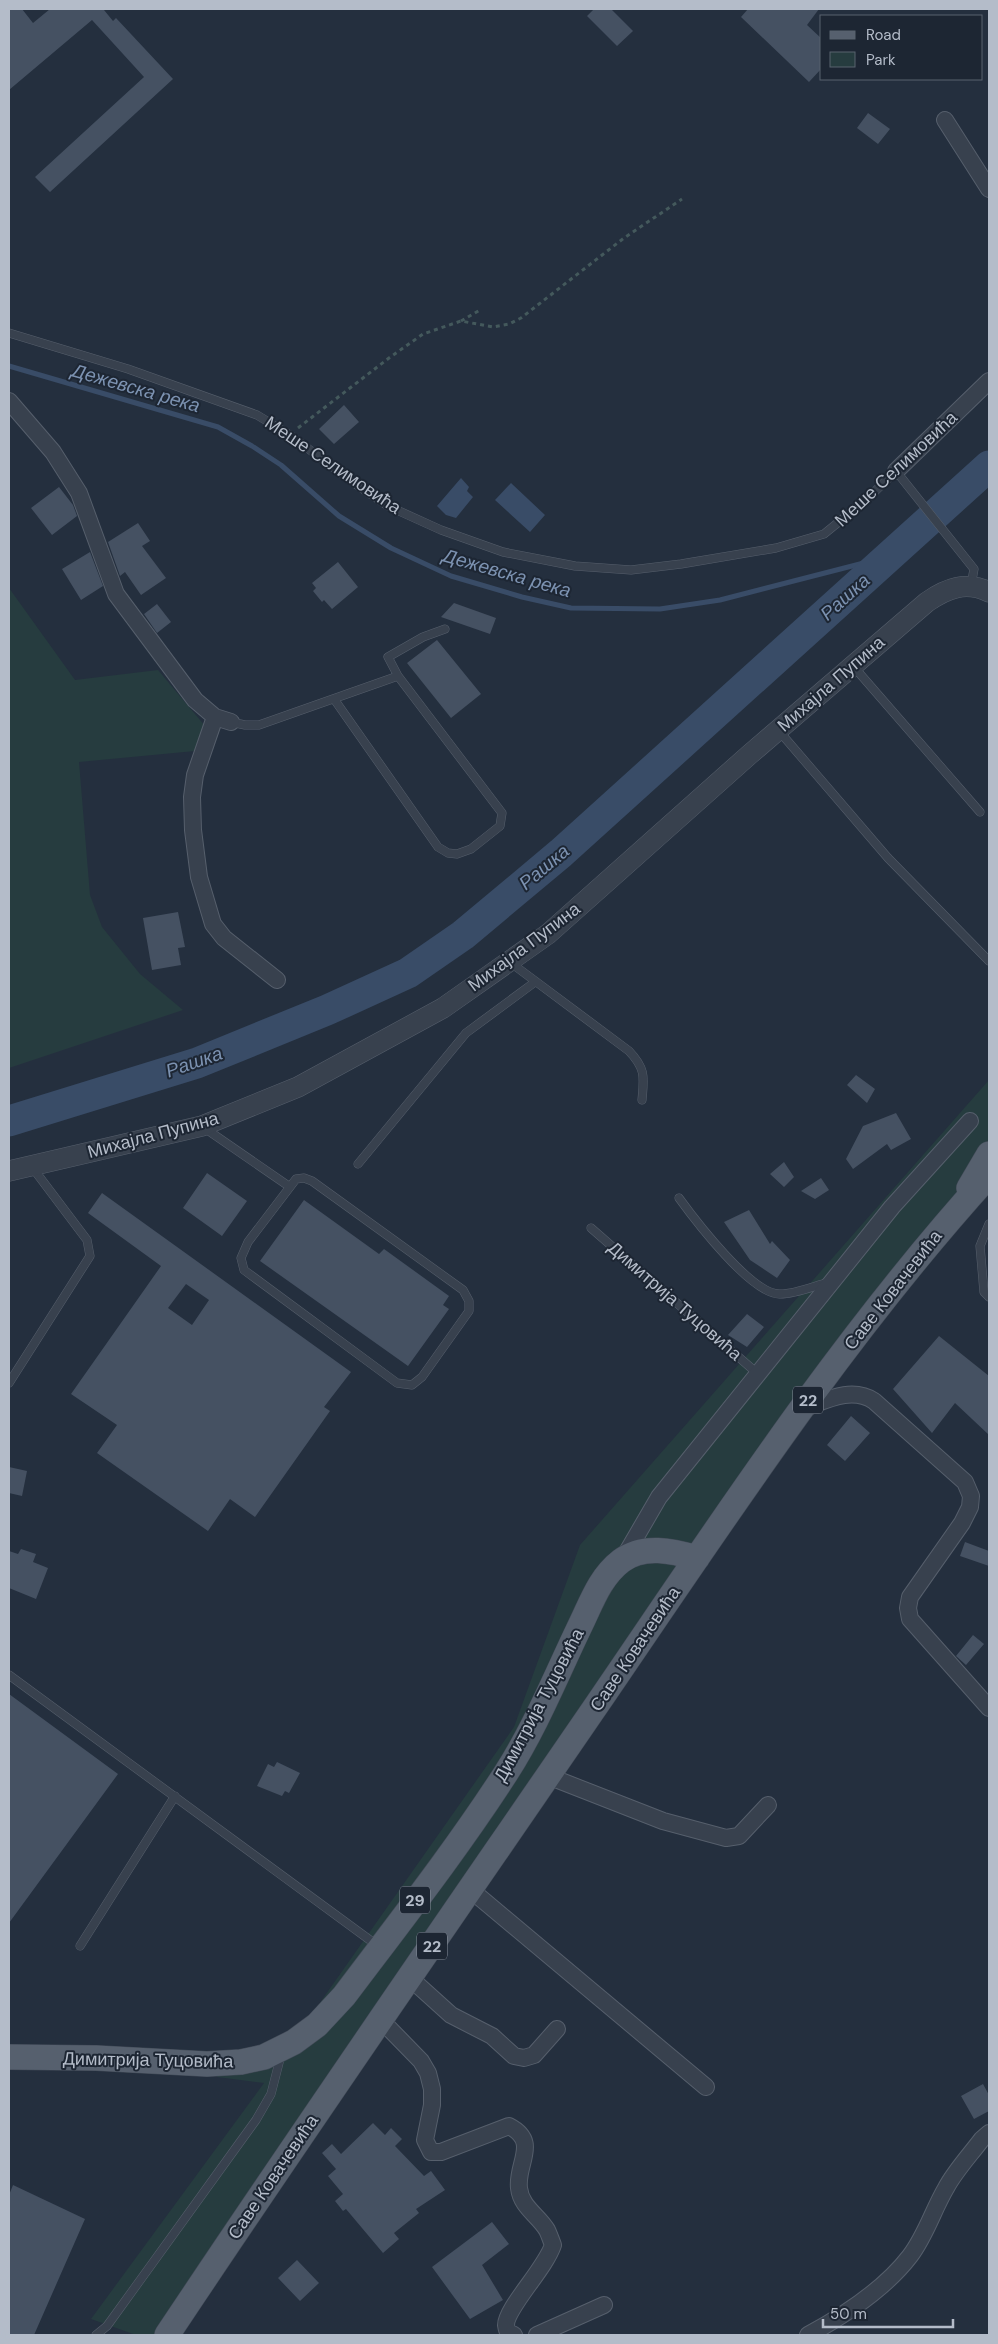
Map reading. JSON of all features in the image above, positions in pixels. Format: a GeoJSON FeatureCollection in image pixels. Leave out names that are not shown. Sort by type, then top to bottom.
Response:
{"type":"FeatureCollection","features":[{"type":"Feature","properties":{"kind":"main road"},"geometry":{"type":"LineString","coordinates":[[951,1218],[989,1154]]}},
{"type":"Feature","properties":{"kind":"main road","name":"Саве Ковачевића"},"geometry":{"type":"LineString","coordinates":[[167,2335],[276,2172],[697,1558],[802,1409],[877,1308],[951,1218],[989,1176]]}},
{"type":"Feature","properties":{"kind":"main road","name":"Димитрија Туцовића"},"geometry":{"type":"LineString","coordinates":[[9,2058],[96,2058],[226,2064],[264,2057],[305,2034],[329,2013],[380,1948],[507,1772],[598,1588],[613,1568],[633,1554],[658,1550],[697,1558]]}},
{"type":"Feature","properties":{"kind":"street"},"geometry":{"type":"LineString","coordinates":[[945,120],[989,189]]}},
{"type":"Feature","properties":{"kind":"street","name":"Меше Селимовића"},"geometry":{"type":"LineString","coordinates":[[896,471],[989,382]]}},
{"type":"Feature","properties":{"kind":"street"},"geometry":{"type":"LineString","coordinates":[[9,401],[53,452],[79,493],[116,594],[195,700],[215,717],[231,722]]}},
{"type":"Feature","properties":{"kind":"street","name":"Михајла Пупина"},"geometry":{"type":"LineString","coordinates":[[9,1170],[202,1126],[298,1087],[443,1008],[548,934],[778,730],[927,602],[941,592],[954,587],[970,586],[989,592]]}},
{"type":"Feature","properties":{"kind":"street"},"geometry":{"type":"LineString","coordinates":[[215,717],[195,775],[192,797],[193,830],[199,877],[213,924],[224,938],[277,980]]}},
{"type":"Feature","properties":{"kind":"street","name":"Димитрија Туцовића"},"geometry":{"type":"LineString","coordinates":[[623,1560],[659,1497],[892,1207],[970,1121]]}},
{"type":"Feature","properties":{"kind":"street"},"geometry":{"type":"LineString","coordinates":[[802,1409],[844,1395],[863,1394],[874,1401],[965,1482],[971,1496],[970,1507],[962,1523],[910,1597],[908,1608],[910,1620],[989,1708]]}},
{"type":"Feature","properties":{"kind":"street"},"geometry":{"type":"LineString","coordinates":[[548,1776],[664,1821],[726,1838],[739,1836],[768,1805]]}},
{"type":"Feature","properties":{"kind":"street"},"geometry":{"type":"LineString","coordinates":[[471,1890],[706,2087]]}},
{"type":"Feature","properties":{"kind":"street"},"geometry":{"type":"LineString","coordinates":[[410,1978],[451,2015],[492,2036],[514,2056],[524,2058],[534,2055],[557,2029]]}},
{"type":"Feature","properties":{"kind":"street"},"geometry":{"type":"LineString","coordinates":[[381,2020],[422,2061],[428,2073],[432,2089],[432,2105],[425,2140],[431,2152],[441,2152],[509,2126],[519,2131],[525,2139],[518,2187],[521,2198],[547,2230],[553,2245],[542,2268],[509,2313],[506,2325],[508,2332],[514,2335]]}},
{"type":"Feature","properties":{"kind":"street"},"geometry":{"type":"LineString","coordinates":[[808,2335],[841,2317],[901,2268],[920,2240],[946,2187],[982,2139],[989,2133]]}},
{"type":"Feature","properties":{"kind":"street"},"geometry":{"type":"LineString","coordinates":[[537,2335],[604,2305]]}},
{"type":"Feature","properties":{"kind":"lane","name":"Меше Селимовића"},"geometry":{"type":"LineString","coordinates":[[9,333],[128,369],[257,415],[290,435],[388,506],[441,530],[503,552],[575,566],[631,570],[681,564],[776,548],[824,534],[867,499],[896,471]]}},
{"type":"Feature","properties":{"kind":"lane"},"geometry":{"type":"LineString","coordinates":[[896,471],[974,569],[970,586]]}},
{"type":"Feature","properties":{"kind":"lane"},"geometry":{"type":"LineString","coordinates":[[334,699],[438,847],[448,853],[456,854],[471,849],[500,826],[502,812],[398,676],[388,658],[423,637],[445,629]]}},
{"type":"Feature","properties":{"kind":"lane"},"geometry":{"type":"LineString","coordinates":[[853,665],[980,812]]}},
{"type":"Feature","properties":{"kind":"lane"},"geometry":{"type":"LineString","coordinates":[[231,722],[259,725],[398,676]]}},
{"type":"Feature","properties":{"kind":"lane"},"geometry":{"type":"LineString","coordinates":[[778,730],[888,858],[989,962]]}},
{"type":"Feature","properties":{"kind":"lane"},"geometry":{"type":"LineString","coordinates":[[509,962],[628,1051],[638,1061],[644,1076],[642,1100]]}},
{"type":"Feature","properties":{"kind":"lane"},"geometry":{"type":"LineString","coordinates":[[358,1164],[466,1034],[535,982]]}},
{"type":"Feature","properties":{"kind":"lane"},"geometry":{"type":"LineString","coordinates":[[202,1126],[290,1187]]}},
{"type":"Feature","properties":{"kind":"lane"},"geometry":{"type":"LineString","coordinates":[[9,1383],[90,1256],[87,1240],[31,1165]]}},
{"type":"Feature","properties":{"kind":"lane"},"geometry":{"type":"LineString","coordinates":[[304,1178],[312,1181],[463,1290],[469,1301],[469,1311],[422,1377],[412,1385],[397,1382],[244,1270],[242,1258],[248,1242],[290,1187],[296,1179],[304,1178]]}},
{"type":"Feature","properties":{"kind":"lane"},"geometry":{"type":"LineString","coordinates":[[679,1198],[702,1229],[755,1284],[779,1294],[833,1281]]}},
{"type":"Feature","properties":{"kind":"lane"},"geometry":{"type":"LineString","coordinates":[[989,1224],[980,1246],[984,1292],[989,1297]]}},
{"type":"Feature","properties":{"kind":"lane","name":"Димитрија Туцовића"},"geometry":{"type":"LineString","coordinates":[[591,1228],[758,1374]]}},
{"type":"Feature","properties":{"kind":"lane"},"geometry":{"type":"LineString","coordinates":[[9,1676],[380,1948]]}},
{"type":"Feature","properties":{"kind":"lane"},"geometry":{"type":"LineString","coordinates":[[80,1946],[175,1796]]}},
{"type":"Feature","properties":{"kind":"lane"},"geometry":{"type":"LineString","coordinates":[[96,2335],[107,2326],[256,2120],[271,2094],[282,2048]]}},
{"type":"Feature","properties":{"kind":"path"},"geometry":{"type":"LineString","coordinates":[[461,321],[493,327],[509,324],[521,318],[624,238],[682,199]]}},
{"type":"Feature","properties":{"kind":"path"},"geometry":{"type":"LineString","coordinates":[[290,435],[423,334],[461,321],[480,310]]}},
{"type":"Feature","properties":{"kind":"green space"},"geometry":{"type":"Polygon","coordinates":[[[9,588],[75,680],[158,670],[205,726],[195,751],[79,762],[90,895],[102,927],[140,974],[183,1010],[9,1068],[9,588]]]}},
{"type":"Feature","properties":{"kind":"green space"},"geometry":{"type":"Polygon","coordinates":[[[989,1080],[989,1191],[816,1402],[180,2335],[136,2335],[91,2319],[264,2083],[217,2077],[228,2053],[265,2046],[277,2040],[312,2014],[514,1727],[580,1545],[989,1080]]]}},
{"type":"Feature","properties":{"kind":"water"},"geometry":{"type":"Polygon","coordinates":[[[461,478],[469,487],[467,491],[473,497],[456,518],[446,515],[437,506],[461,478]]]}},
{"type":"Feature","properties":{"kind":"water"},"geometry":{"type":"Polygon","coordinates":[[[511,483],[545,515],[530,532],[495,500],[511,483]]]}},
{"type":"Feature","properties":{"kind":"building"},"geometry":{"type":"Polygon","coordinates":[[[9,9],[22,9],[33,23],[50,9],[105,9],[113,21],[116,18],[173,79],[50,192],[35,177],[144,77],[92,20],[9,90],[9,9]]]}},
{"type":"Feature","properties":{"kind":"building"},"geometry":{"type":"Polygon","coordinates":[[[594,9],[611,9],[633,31],[617,46],[587,16],[594,9]]]}},
{"type":"Feature","properties":{"kind":"building"},"geometry":{"type":"Polygon","coordinates":[[[748,9],[819,9],[807,25],[820,37],[820,70],[809,82],[741,17],[748,9]]]}},
{"type":"Feature","properties":{"kind":"building"},"geometry":{"type":"Polygon","coordinates":[[[868,113],[890,129],[878,144],[857,128],[868,113]]]}},
{"type":"Feature","properties":{"kind":"building"},"geometry":{"type":"Polygon","coordinates":[[[344,405],[359,422],[334,444],[319,429],[344,405]]]}},
{"type":"Feature","properties":{"kind":"building"},"geometry":{"type":"Polygon","coordinates":[[[59,487],[73,505],[77,516],[52,535],[31,508],[59,487]]]}},
{"type":"Feature","properties":{"kind":"building"},"geometry":{"type":"Polygon","coordinates":[[[138,523],[150,541],[142,546],[166,578],[141,595],[125,572],[120,576],[108,542],[138,523]]]}},
{"type":"Feature","properties":{"kind":"building"},"geometry":{"type":"Polygon","coordinates":[[[90,552],[103,586],[81,600],[62,569],[90,552]]]}},
{"type":"Feature","properties":{"kind":"building"},"geometry":{"type":"Polygon","coordinates":[[[338,562],[358,587],[332,609],[324,600],[322,602],[313,591],[316,588],[312,583],[338,562]]]}},
{"type":"Feature","properties":{"kind":"building"},"geometry":{"type":"Polygon","coordinates":[[[454,603],[496,618],[490,634],[441,617],[454,603]]]}},
{"type":"Feature","properties":{"kind":"building"},"geometry":{"type":"Polygon","coordinates":[[[157,604],[171,622],[157,633],[144,614],[157,604]]]}},
{"type":"Feature","properties":{"kind":"building"},"geometry":{"type":"Polygon","coordinates":[[[437,640],[481,694],[451,718],[407,663],[437,640]]]}},
{"type":"Feature","properties":{"kind":"building"},"geometry":{"type":"Polygon","coordinates":[[[178,912],[185,947],[178,948],[181,965],[152,970],[143,918],[178,912]]]}},
{"type":"Feature","properties":{"kind":"building"},"geometry":{"type":"Polygon","coordinates":[[[856,1075],[875,1089],[867,1103],[847,1085],[856,1075]]]}},
{"type":"Feature","properties":{"kind":"building"},"geometry":{"type":"Polygon","coordinates":[[[896,1113],[911,1139],[891,1150],[887,1144],[853,1169],[846,1159],[863,1126],[896,1113]]]}},
{"type":"Feature","properties":{"kind":"building"},"geometry":{"type":"Polygon","coordinates":[[[784,1162],[794,1177],[784,1187],[770,1174],[784,1162]]]}},
{"type":"Feature","properties":{"kind":"building"},"geometry":{"type":"Polygon","coordinates":[[[207,1173],[247,1201],[222,1236],[183,1208],[207,1173]]]}},
{"type":"Feature","properties":{"kind":"building"},"geometry":{"type":"Polygon","coordinates":[[[821,1178],[829,1190],[815,1199],[801,1191],[821,1178]]]}},
{"type":"Feature","properties":{"kind":"building"},"geometry":{"type":"Polygon","coordinates":[[[102,1193],[351,1372],[324,1407],[330,1411],[255,1517],[230,1499],[208,1531],[97,1453],[117,1425],[71,1394],[161,1266],[88,1213],[102,1193]],[[186,1284],[168,1308],[192,1325],[209,1300],[186,1284]]]}},
{"type":"Feature","properties":{"kind":"building"},"geometry":{"type":"Polygon","coordinates":[[[304,1200],[379,1254],[384,1249],[449,1296],[443,1305],[449,1309],[408,1366],[260,1261],[304,1200]]]}},
{"type":"Feature","properties":{"kind":"building"},"geometry":{"type":"Polygon","coordinates":[[[749,1210],[770,1244],[772,1241],[790,1260],[777,1278],[750,1260],[724,1222],[749,1210]]]}},
{"type":"Feature","properties":{"kind":"building"},"geometry":{"type":"Polygon","coordinates":[[[747,1314],[764,1327],[747,1347],[728,1335],[747,1314]]]}},
{"type":"Feature","properties":{"kind":"building"},"geometry":{"type":"Polygon","coordinates":[[[939,1336],[989,1376],[989,1435],[955,1403],[932,1433],[893,1389],[939,1336]]]}},
{"type":"Feature","properties":{"kind":"building"},"geometry":{"type":"Polygon","coordinates":[[[851,1416],[870,1433],[845,1461],[827,1445],[851,1416]]]}},
{"type":"Feature","properties":{"kind":"building"},"geometry":{"type":"Polygon","coordinates":[[[9,1467],[27,1471],[22,1496],[9,1493],[9,1467]]]}},
{"type":"Feature","properties":{"kind":"building"},"geometry":{"type":"Polygon","coordinates":[[[965,1542],[989,1551],[989,1566],[960,1556],[965,1542]]]}},
{"type":"Feature","properties":{"kind":"building"},"geometry":{"type":"Polygon","coordinates":[[[21,1549],[36,1554],[33,1562],[48,1568],[36,1599],[9,1588],[9,1551],[18,1554],[21,1549]]]}},
{"type":"Feature","properties":{"kind":"building"},"geometry":{"type":"Polygon","coordinates":[[[973,1635],[984,1644],[966,1665],[956,1656],[973,1635]]]}},
{"type":"Feature","properties":{"kind":"building"},"geometry":{"type":"Polygon","coordinates":[[[9,1694],[118,1774],[9,1923],[9,1694]]]}},
{"type":"Feature","properties":{"kind":"building"},"geometry":{"type":"Polygon","coordinates":[[[277,1762],[300,1773],[289,1793],[285,1791],[282,1796],[257,1786],[268,1764],[274,1767],[277,1762]]]}},
{"type":"Feature","properties":{"kind":"building"},"geometry":{"type":"Polygon","coordinates":[[[983,2084],[989,2095],[989,2111],[974,2119],[961,2096],[983,2084]]]}},
{"type":"Feature","properties":{"kind":"building"},"geometry":{"type":"Polygon","coordinates":[[[373,2123],[385,2135],[391,2128],[402,2139],[395,2146],[424,2176],[431,2171],[445,2190],[416,2209],[419,2213],[394,2233],[399,2239],[383,2253],[346,2209],[343,2211],[335,2201],[343,2194],[328,2176],[336,2169],[322,2153],[332,2144],[341,2154],[373,2123]]]}},
{"type":"Feature","properties":{"kind":"building"},"geometry":{"type":"Polygon","coordinates":[[[13,2185],[85,2219],[34,2335],[9,2335],[9,2195],[13,2185]]]}},
{"type":"Feature","properties":{"kind":"building"},"geometry":{"type":"Polygon","coordinates":[[[492,2222],[509,2244],[482,2265],[503,2300],[470,2319],[432,2267],[492,2222]]]}},
{"type":"Feature","properties":{"kind":"building"},"geometry":{"type":"Polygon","coordinates":[[[297,2260],[319,2283],[300,2301],[278,2278],[297,2260]]]}},
{"type":"Feature","properties":{"kind":"waterway","name":"Дежевска река"},"geometry":{"type":"LineString","coordinates":[[9,366],[218,427],[281,465],[339,516],[391,548],[451,576],[522,597],[571,608],[660,609],[720,600],[891,556]]}},
{"type":"Feature","properties":{"kind":"waterway","name":"Рашка"},"geometry":{"type":"LineString","coordinates":[[9,1121],[197,1063],[327,1010],[408,973],[463,935],[561,853],[989,466]]}}]}
